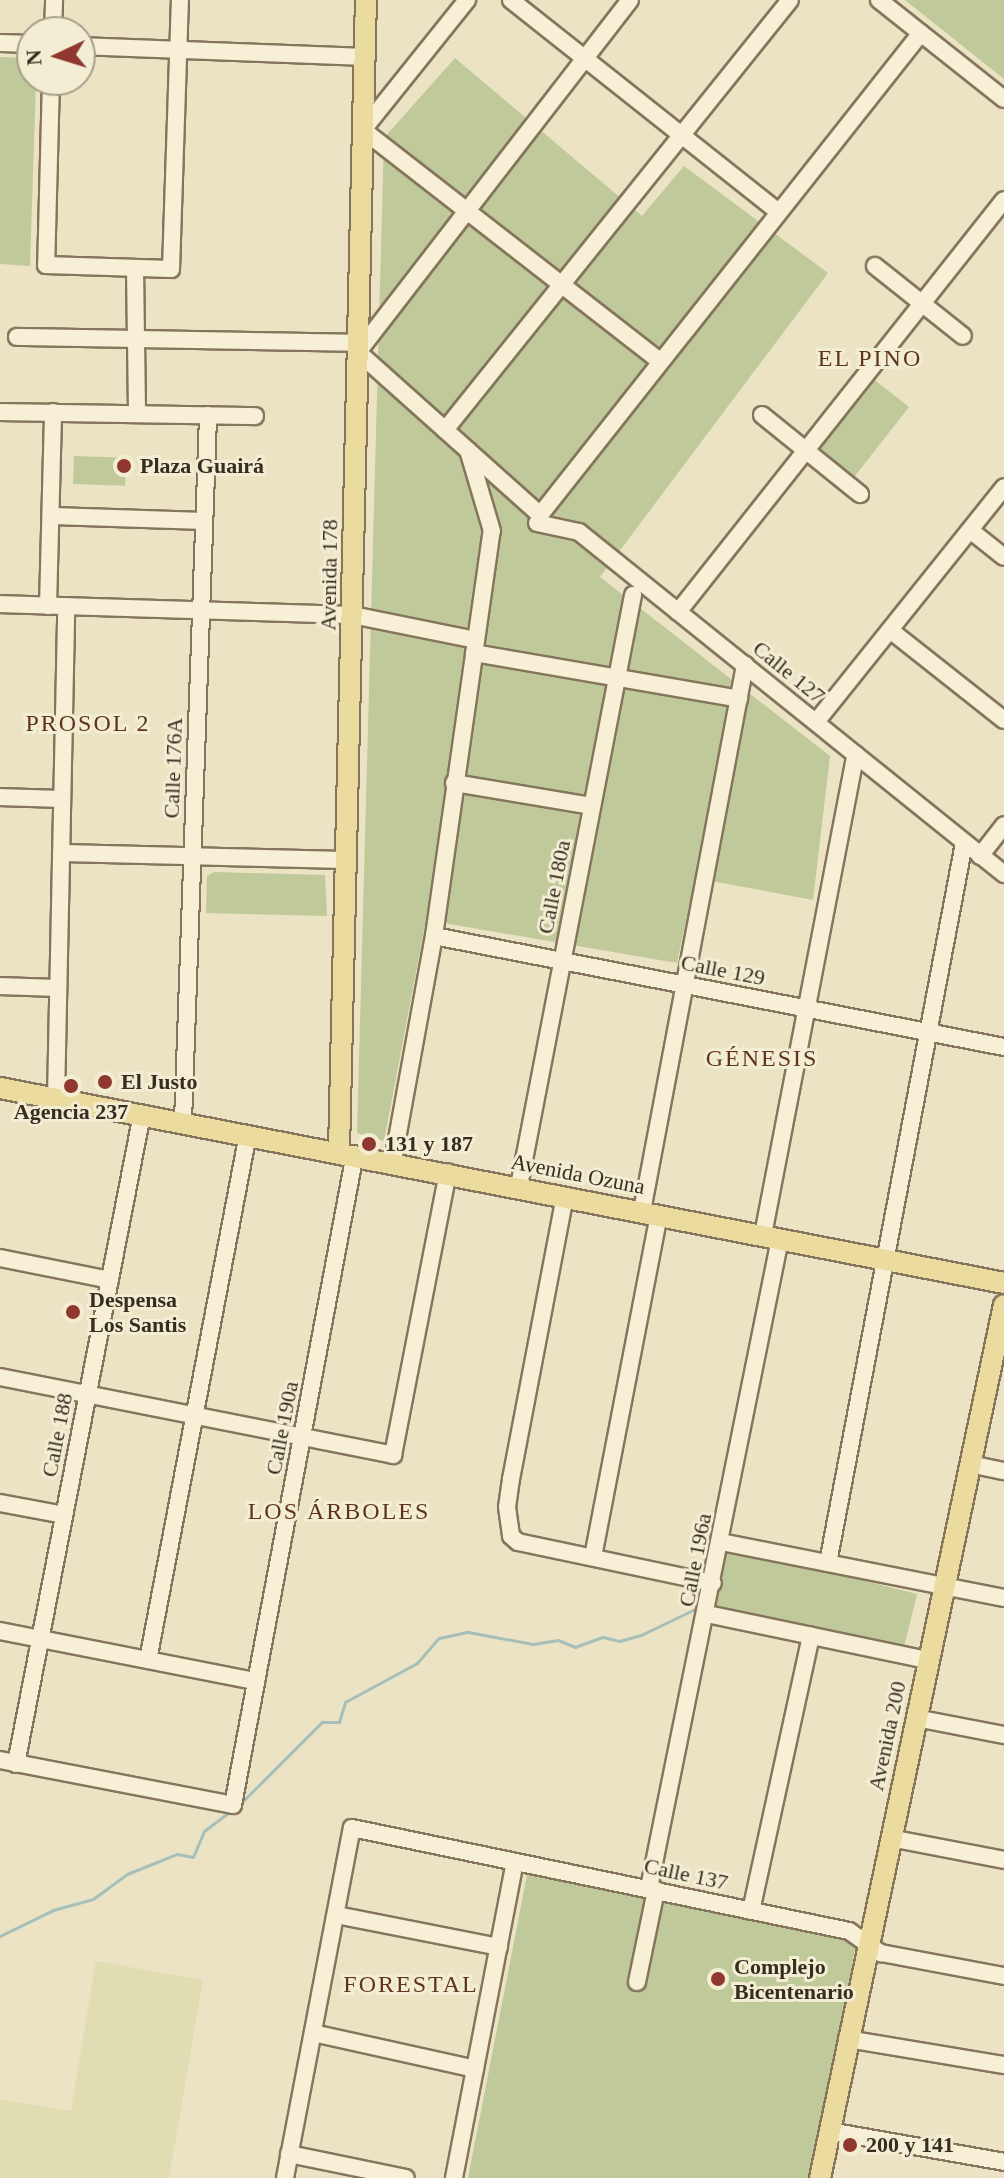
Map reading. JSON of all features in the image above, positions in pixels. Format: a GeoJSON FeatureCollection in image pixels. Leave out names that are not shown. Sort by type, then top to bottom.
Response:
{"type":"FeatureCollection","features":[{"type":"Feature","properties":{"kind":"main road","name":"Avenida 178"},"geometry":{"type":"LineString","coordinates":[[347,1152],[346,860],[366,0]]}},
{"type":"Feature","properties":{"kind":"main road","name":"Avenida Ozuna"},"geometry":{"type":"LineString","coordinates":[[0,1088],[347,1152],[1004,1283]]}},
{"type":"Feature","properties":{"kind":"main road","name":"Avenida 200"},"geometry":{"type":"LineString","coordinates":[[820,2178],[867,1943],[1004,1305]]}},
{"type":"Feature","properties":{"kind":"street"},"geometry":{"type":"LineString","coordinates":[[51,96],[46,265],[171,269],[180,0]]}},
{"type":"Feature","properties":{"kind":"street"},"geometry":{"type":"LineString","coordinates":[[467,0],[363,130],[660,361]]}},
{"type":"Feature","properties":{"kind":"street"},"geometry":{"type":"LineString","coordinates":[[511,0],[778,212]]}},
{"type":"Feature","properties":{"kind":"street"},"geometry":{"type":"LineString","coordinates":[[358,348],[630,0]]}},
{"type":"Feature","properties":{"kind":"street"},"geometry":{"type":"LineString","coordinates":[[445,430],[790,0]]}},
{"type":"Feature","properties":{"kind":"street"},"geometry":{"type":"LineString","coordinates":[[879,0],[1004,99]]}},
{"type":"Feature","properties":{"kind":"street"},"geometry":{"type":"LineString","coordinates":[[17,337],[136,337],[358,348],[540,515],[921,33]]}},
{"type":"Feature","properties":{"kind":"street"},"geometry":{"type":"LineString","coordinates":[[96,47],[365,57]]}},
{"type":"Feature","properties":{"kind":"street"},"geometry":{"type":"LineString","coordinates":[[678,612],[1004,200]]}},
{"type":"Feature","properties":{"kind":"street"},"geometry":{"type":"LineString","coordinates":[[875,266],[963,336]]}},
{"type":"Feature","properties":{"kind":"street"},"geometry":{"type":"LineString","coordinates":[[135,268],[137,413]]}},
{"type":"Feature","properties":{"kind":"street"},"geometry":{"type":"LineString","coordinates":[[0,412],[255,416]]}},
{"type":"Feature","properties":{"kind":"street"},"geometry":{"type":"LineString","coordinates":[[48,606],[53,516],[53,412]]}},
{"type":"Feature","properties":{"kind":"street","name":"Calle 176A"},"geometry":{"type":"LineString","coordinates":[[183,1122],[208,415]]}},
{"type":"Feature","properties":{"kind":"street"},"geometry":{"type":"LineString","coordinates":[[762,415],[860,494]]}},
{"type":"Feature","properties":{"kind":"street"},"geometry":{"type":"LineString","coordinates":[[393,1161],[434,936],[492,531],[468,450]]}},
{"type":"Feature","properties":{"kind":"street"},"geometry":{"type":"LineString","coordinates":[[816,722],[1004,487]]}},
{"type":"Feature","properties":{"kind":"street"},"geometry":{"type":"LineString","coordinates":[[53,516],[204,521]]}},
{"type":"Feature","properties":{"kind":"street","name":"Calle 127"},"geometry":{"type":"LineString","coordinates":[[537,523],[579,532],[1004,874]]}},
{"type":"Feature","properties":{"kind":"street"},"geometry":{"type":"LineString","coordinates":[[970,530],[1004,557]]}},
{"type":"Feature","properties":{"kind":"street","name":"Calle 180a"},"geometry":{"type":"LineString","coordinates":[[519,1186],[633,595]]}},
{"type":"Feature","properties":{"kind":"street"},"geometry":{"type":"LineString","coordinates":[[0,604],[352,615],[617,678],[739,699]]}},
{"type":"Feature","properties":{"kind":"street"},"geometry":{"type":"LineString","coordinates":[[56,1098],[66,606]]}},
{"type":"Feature","properties":{"kind":"street"},"geometry":{"type":"LineString","coordinates":[[890,630],[1004,720]]}},
{"type":"Feature","properties":{"kind":"street"},"geometry":{"type":"LineString","coordinates":[[593,1557],[686,985],[745,665]]}},
{"type":"Feature","properties":{"kind":"street","name":"Calle 196a"},"geometry":{"type":"LineString","coordinates":[[637,1982],[721,1542],[807,1008],[855,755]]}},
{"type":"Feature","properties":{"kind":"street"},"geometry":{"type":"LineString","coordinates":[[454,783],[592,806]]}},
{"type":"Feature","properties":{"kind":"street"},"geometry":{"type":"LineString","coordinates":[[0,797],[62,799]]}},
{"type":"Feature","properties":{"kind":"street"},"geometry":{"type":"LineString","coordinates":[[980,856],[1004,825]]}},
{"type":"Feature","properties":{"kind":"street"},"geometry":{"type":"LineString","coordinates":[[828,1563],[964,843]]}},
{"type":"Feature","properties":{"kind":"street"},"geometry":{"type":"LineString","coordinates":[[61,853],[346,860]]}},
{"type":"Feature","properties":{"kind":"street","name":"Calle 129"},"geometry":{"type":"LineString","coordinates":[[434,936],[1004,1047]]}},
{"type":"Feature","properties":{"kind":"street"},"geometry":{"type":"LineString","coordinates":[[0,986],[58,988]]}},
{"type":"Feature","properties":{"kind":"street","name":"Calle 188"},"geometry":{"type":"LineString","coordinates":[[8,1762],[40,1638],[142,1114]]}},
{"type":"Feature","properties":{"kind":"street"},"geometry":{"type":"LineString","coordinates":[[148,1660],[248,1134]]}},
{"type":"Feature","properties":{"kind":"street","name":"Calle 190a"},"geometry":{"type":"LineString","coordinates":[[8,1762],[233,1805],[304,1436],[347,1152]]}},
{"type":"Feature","properties":{"kind":"street"},"geometry":{"type":"LineString","coordinates":[[0,1377],[393,1455],[448,1172]]}},
{"type":"Feature","properties":{"kind":"street"},"geometry":{"type":"LineString","coordinates":[[565,1196],[511,1479],[508,1526],[518,1542],[713,1583]]}},
{"type":"Feature","properties":{"kind":"street"},"geometry":{"type":"LineString","coordinates":[[0,1258],[110,1280]]}},
{"type":"Feature","properties":{"kind":"street"},"geometry":{"type":"LineString","coordinates":[[970,1464],[1004,1471]]}},
{"type":"Feature","properties":{"kind":"street"},"geometry":{"type":"LineString","coordinates":[[0,1503],[64,1515]]}},
{"type":"Feature","properties":{"kind":"street"},"geometry":{"type":"LineString","coordinates":[[721,1542],[1004,1598]]}},
{"type":"Feature","properties":{"kind":"street"},"geometry":{"type":"LineString","coordinates":[[707,1614],[928,1660]]}},
{"type":"Feature","properties":{"kind":"street"},"geometry":{"type":"LineString","coordinates":[[0,1631],[256,1681]]}},
{"type":"Feature","properties":{"kind":"street"},"geometry":{"type":"LineString","coordinates":[[751,1911],[811,1635]]}},
{"type":"Feature","properties":{"kind":"street"},"geometry":{"type":"LineString","coordinates":[[916,1718],[1004,1735]]}},
{"type":"Feature","properties":{"kind":"street","name":"Calle 137"},"geometry":{"type":"LineString","coordinates":[[336,1915],[352,1828],[849,1931],[881,1953],[1004,1976]]}},
{"type":"Feature","properties":{"kind":"street"},"geometry":{"type":"LineString","coordinates":[[890,1838],[1004,1860]]}},
{"type":"Feature","properties":{"kind":"street"},"geometry":{"type":"LineString","coordinates":[[454,2178],[515,1862]]}},
{"type":"Feature","properties":{"kind":"street"},"geometry":{"type":"LineString","coordinates":[[285,2178],[336,1915],[499,1947]]}},
{"type":"Feature","properties":{"kind":"street"},"geometry":{"type":"LineString","coordinates":[[313,2033],[475,2069]]}},
{"type":"Feature","properties":{"kind":"street"},"geometry":{"type":"LineString","coordinates":[[847,2039],[1004,2065]]}},
{"type":"Feature","properties":{"kind":"street"},"geometry":{"type":"LineString","coordinates":[[829,2131],[1004,2162]]}},
{"type":"Feature","properties":{"kind":"street"},"geometry":{"type":"LineString","coordinates":[[289,2154],[406,2178]]}},
{"type":"Feature","properties":{"kind":"shaded area"},"geometry":{"type":"Polygon","coordinates":[[[96,1961],[203,1980],[169,2178],[0,2178],[0,2099],[71,2111],[96,1961]]]}},
{"type":"Feature","properties":{"kind":"green space"},"geometry":{"type":"Polygon","coordinates":[[[905,0],[1004,0],[1004,79],[905,0]]]}},
{"type":"Feature","properties":{"kind":"green space"},"geometry":{"type":"Polygon","coordinates":[[[0,57],[16,58],[16,96],[35,96],[30,266],[0,264],[0,57]]]}},
{"type":"Feature","properties":{"kind":"green space"},"geometry":{"type":"Polygon","coordinates":[[[455,58],[642,216],[684,166],[828,273],[600,577],[830,756],[813,900],[695,878],[677,963],[426,920],[384,1141],[357,1133],[384,138],[455,58]]]}},
{"type":"Feature","properties":{"kind":"green space"},"geometry":{"type":"Polygon","coordinates":[[[872,378],[909,407],[854,478],[817,449],[872,378]]]}},
{"type":"Feature","properties":{"kind":"green space"},"geometry":{"type":"Polygon","coordinates":[[[74,456],[126,458],[125,486],[73,484],[74,456]]]}},
{"type":"Feature","properties":{"kind":"green space"},"geometry":{"type":"Polygon","coordinates":[[[214,872],[325,875],[327,916],[206,913],[207,876],[214,872]]]}},
{"type":"Feature","properties":{"kind":"green space"},"geometry":{"type":"Polygon","coordinates":[[[725,1546],[917,1594],[903,1652],[710,1604],[725,1546]]]}},
{"type":"Feature","properties":{"kind":"green space"},"geometry":{"type":"Polygon","coordinates":[[[528,1870],[856,1943],[813,2178],[468,2178],[528,1870]]]}},
{"type":"Feature","properties":{"kind":"waterway"},"geometry":{"type":"LineString","coordinates":[[241,1803],[322,1722],[339,1722],[345,1702],[417,1663],[439,1638],[468,1632],[533,1644],[558,1640],[575,1647],[603,1637],[619,1641],[641,1635],[695,1609]]}},
{"type":"Feature","properties":{"kind":"waterway"},"geometry":{"type":"LineString","coordinates":[[0,1936],[53,1910],[93,1899],[127,1874],[177,1854],[193,1857],[204,1831],[229,1812]]}},
{"type":"Feature","properties":{"kind":"place","name":"Plaza Guairá"},"geometry":{"type":"Point","coordinates":[124,466]}},
{"type":"Feature","properties":{"kind":"place","name":"El Justo"},"geometry":{"type":"Point","coordinates":[105,1082]}},
{"type":"Feature","properties":{"kind":"place","name":"Agencia 237"},"geometry":{"type":"Point","coordinates":[71,1086]}},
{"type":"Feature","properties":{"kind":"place","name":"131 y 187"},"geometry":{"type":"Point","coordinates":[369,1144]}},
{"type":"Feature","properties":{"kind":"place","name":"Despensa Los Santis"},"geometry":{"type":"Point","coordinates":[73,1312]}},
{"type":"Feature","properties":{"kind":"place","name":"Complejo Bicentenario"},"geometry":{"type":"Point","coordinates":[718,1979]}},
{"type":"Feature","properties":{"kind":"place","name":"200 y 141"},"geometry":{"type":"Point","coordinates":[850,2145]}},
{"type":"Feature","properties":{"kind":"district","name":"EL PINO"},"geometry":{"type":"Point","coordinates":[870,359]}},
{"type":"Feature","properties":{"kind":"district","name":"PROSOL 2"},"geometry":{"type":"Point","coordinates":[88,724]}},
{"type":"Feature","properties":{"kind":"district","name":"GÉNESIS"},"geometry":{"type":"Point","coordinates":[762,1059]}},
{"type":"Feature","properties":{"kind":"district","name":"LOS ÁRBOLES"},"geometry":{"type":"Point","coordinates":[339,1512]}},
{"type":"Feature","properties":{"kind":"district","name":"FORESTAL"},"geometry":{"type":"Point","coordinates":[411,1985]}}]}
